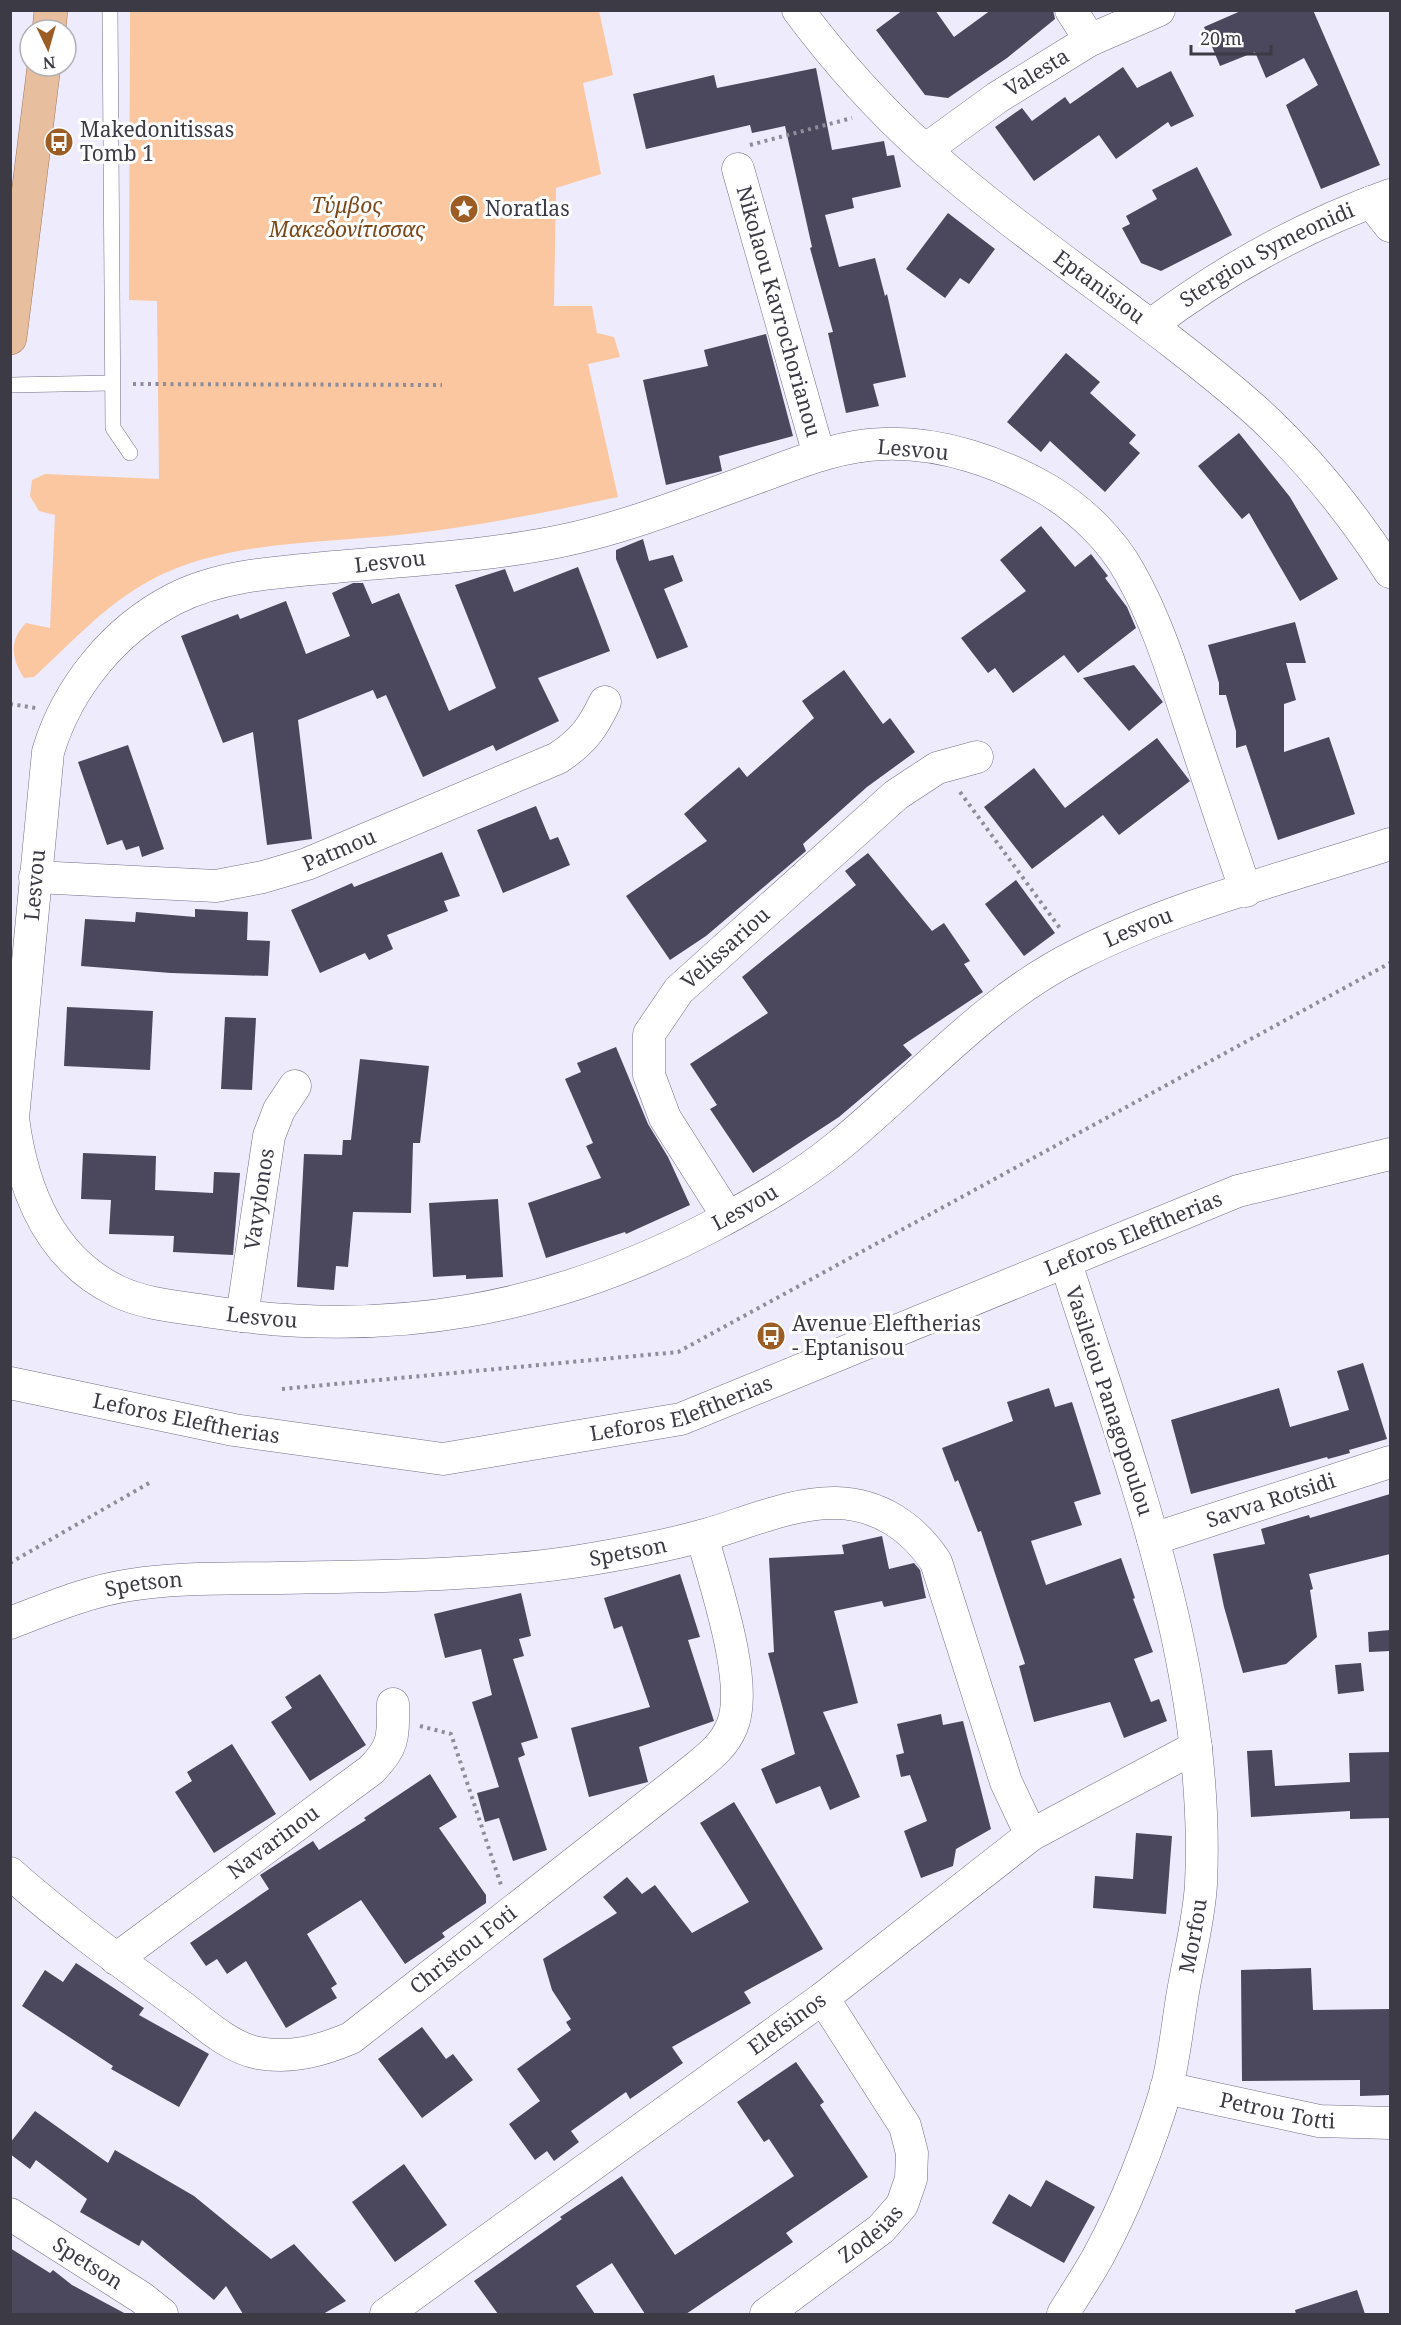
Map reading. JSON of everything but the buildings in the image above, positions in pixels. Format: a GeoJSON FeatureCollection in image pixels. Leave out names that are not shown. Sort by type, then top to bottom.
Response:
{"type":"FeatureCollection","features":[{"type":"Feature","properties":{"kind":"main road"},"geometry":{"type":"LineString","coordinates":[[10,338],[42,78]]}},
{"type":"Feature","properties":{"kind":"street","name":"Eptanisiou"},"geometry":{"type":"LineString","coordinates":[[798,10],[833,57],[925,150],[988,203],[1151,325],[1255,410],[1335,494],[1390,572]]}},
{"type":"Feature","properties":{"kind":"street"},"geometry":{"type":"LineString","coordinates":[[1071,10],[1090,40]]}},
{"type":"Feature","properties":{"kind":"street","name":"Valesta"},"geometry":{"type":"LineString","coordinates":[[925,150],[998,97],[1090,40],[1159,10]]}},
{"type":"Feature","properties":{"kind":"street","name":"Nikolaou Kavrochorianou"},"geometry":{"type":"LineString","coordinates":[[738,169],[819,455]]}},
{"type":"Feature","properties":{"kind":"street"},"geometry":{"type":"LineString","coordinates":[[1381,199],[1390,226]]}},
{"type":"Feature","properties":{"kind":"street","name":"Stergiou Symeonidi"},"geometry":{"type":"LineString","coordinates":[[1151,325],[1193,293],[1246,260],[1318,224],[1381,199]]}},
{"type":"Feature","properties":{"kind":"street","name":"Lesvou"},"geometry":{"type":"LineString","coordinates":[[1246,891],[1156,629],[1130,573],[1109,543],[1078,512],[1053,493],[1013,470],[978,458],[886,444],[819,455],[629,524],[561,541],[488,552],[258,574],[211,585],[176,598],[141,620],[99,660],[71,697],[57,724],[48,753],[13,1118],[18,1160],[31,1198],[48,1231],[80,1267],[117,1291],[155,1304],[242,1316],[303,1321],[366,1322],[424,1318],[546,1295],[586,1282],[673,1247],[779,1190],[835,1149],[895,1097],[952,1042],[1017,993],[1078,954],[1155,921],[1390,844]]}},
{"type":"Feature","properties":{"kind":"street","name":"Patmou"},"geometry":{"type":"LineString","coordinates":[[36,877],[216,886],[263,877],[307,864],[558,758],[576,746],[592,729],[605,702]]}},
{"type":"Feature","properties":{"kind":"street","name":"Velissariou"},"geometry":{"type":"LineString","coordinates":[[728,1217],[665,1118],[648,1075],[649,1034],[679,990],[896,795],[942,767],[977,757]]}},
{"type":"Feature","properties":{"kind":"street","name":"Vavylonos"},"geometry":{"type":"LineString","coordinates":[[242,1316],[269,1136],[279,1110],[295,1086]]}},
{"type":"Feature","properties":{"kind":"street","name":"Leforos Eleftherias"},"geometry":{"type":"LineString","coordinates":[[10,1383],[234,1430],[443,1459],[681,1419],[1238,1191],[1390,1154]]}},
{"type":"Feature","properties":{"kind":"street","name":"Vasileiou Panagopoulou"},"geometry":{"type":"LineString","coordinates":[[1066,1263],[1153,1539]]}},
{"type":"Feature","properties":{"kind":"street","name":"Savva Rotsidi"},"geometry":{"type":"LineString","coordinates":[[1153,1539],[1390,1462]]}},
{"type":"Feature","properties":{"kind":"street","name":"Spetson"},"geometry":{"type":"LineString","coordinates":[[10,1623],[81,1597],[128,1585],[172,1580],[425,1575],[499,1571],[573,1562],[702,1536],[805,1506],[837,1503],[868,1508],[902,1523],[922,1541],[936,1562],[1006,1782],[1031,1835]]}},
{"type":"Feature","properties":{"kind":"street","name":"Christou Foti"},"geometry":{"type":"LineString","coordinates":[[10,1873],[116,1959],[223,2037],[255,2053],[287,2056],[320,2051],[351,2038],[709,1758],[728,1735],[736,1708],[732,1650],[702,1536]]}},
{"type":"Feature","properties":{"kind":"street","name":"Morfou"},"geometry":{"type":"LineString","coordinates":[[1063,2314],[1101,2253],[1130,2187],[1166,2088],[1201,1887],[1202,1821],[1196,1747],[1187,1681],[1153,1539]]}},
{"type":"Feature","properties":{"kind":"street","name":"Navarinou"},"geometry":{"type":"LineString","coordinates":[[116,1959],[371,1770],[390,1749],[393,1712]]}},
{"type":"Feature","properties":{"kind":"street","name":"Elefsinos"},"geometry":{"type":"LineString","coordinates":[[386,2314],[823,1998],[1031,1835],[1196,1747]]}},
{"type":"Feature","properties":{"kind":"street","name":"Zodeias"},"geometry":{"type":"LineString","coordinates":[[766,2314],[881,2229],[902,2205],[911,2179],[912,2152],[904,2126],[823,1998]]}},
{"type":"Feature","properties":{"kind":"street","name":"Petrou Totti"},"geometry":{"type":"LineString","coordinates":[[1166,2088],[1319,2121],[1390,2123]]}},
{"type":"Feature","properties":{"kind":"street","name":"Spetson"},"geometry":{"type":"LineString","coordinates":[[10,2214],[142,2298],[162,2314]]}},
{"type":"Feature","properties":{"kind":"lane"},"geometry":{"type":"LineString","coordinates":[[110,10],[113,428],[130,453]]}},
{"type":"Feature","properties":{"kind":"lane"},"geometry":{"type":"LineString","coordinates":[[10,385],[111,383]]}},
{"type":"Feature","properties":{"kind":"path"},"geometry":{"type":"LineString","coordinates":[[738,169],[751,143],[885,110]]}},
{"type":"Feature","properties":{"kind":"path"},"geometry":{"type":"LineString","coordinates":[[111,383],[442,384]]}},
{"type":"Feature","properties":{"kind":"path"},"geometry":{"type":"LineString","coordinates":[[942,767],[1078,954]]}},
{"type":"Feature","properties":{"kind":"path"},"geometry":{"type":"LineString","coordinates":[[282,1389],[678,1352],[1390,963]]}},
{"type":"Feature","properties":{"kind":"path"},"geometry":{"type":"LineString","coordinates":[[10,1563],[148,1483]]}},
{"type":"Feature","properties":{"kind":"path"},"geometry":{"type":"LineString","coordinates":[[393,1712],[451,1734],[510,1914]]}},
{"type":"Feature","properties":{"kind":"green space","name":"Τύμβος Μακεδονίτισσας"},"geometry":{"type":"Polygon","coordinates":[[[130,11],[599,11],[613,75],[583,83],[601,174],[556,188],[554,306],[592,306],[597,333],[614,337],[620,357],[588,364],[618,497],[460,527],[275,546],[210,557],[179,567],[133,591],[88,626],[34,677],[24,678],[14,656],[14,643],[20,629],[26,623],[50,628],[55,515],[39,511],[30,496],[32,480],[45,474],[159,479],[157,301],[129,300],[130,11]]]}},
{"type":"Feature","properties":{"kind":"place","name":"Makedonitissas Tomb 1"},"geometry":{"type":"Point","coordinates":[59,142]}},
{"type":"Feature","properties":{"kind":"place","name":"Noratlas"},"geometry":{"type":"Point","coordinates":[464,209]}},
{"type":"Feature","properties":{"kind":"place","name":"Avenue Eleftherias - Eptanisou"},"geometry":{"type":"Point","coordinates":[771,1336]}}]}
